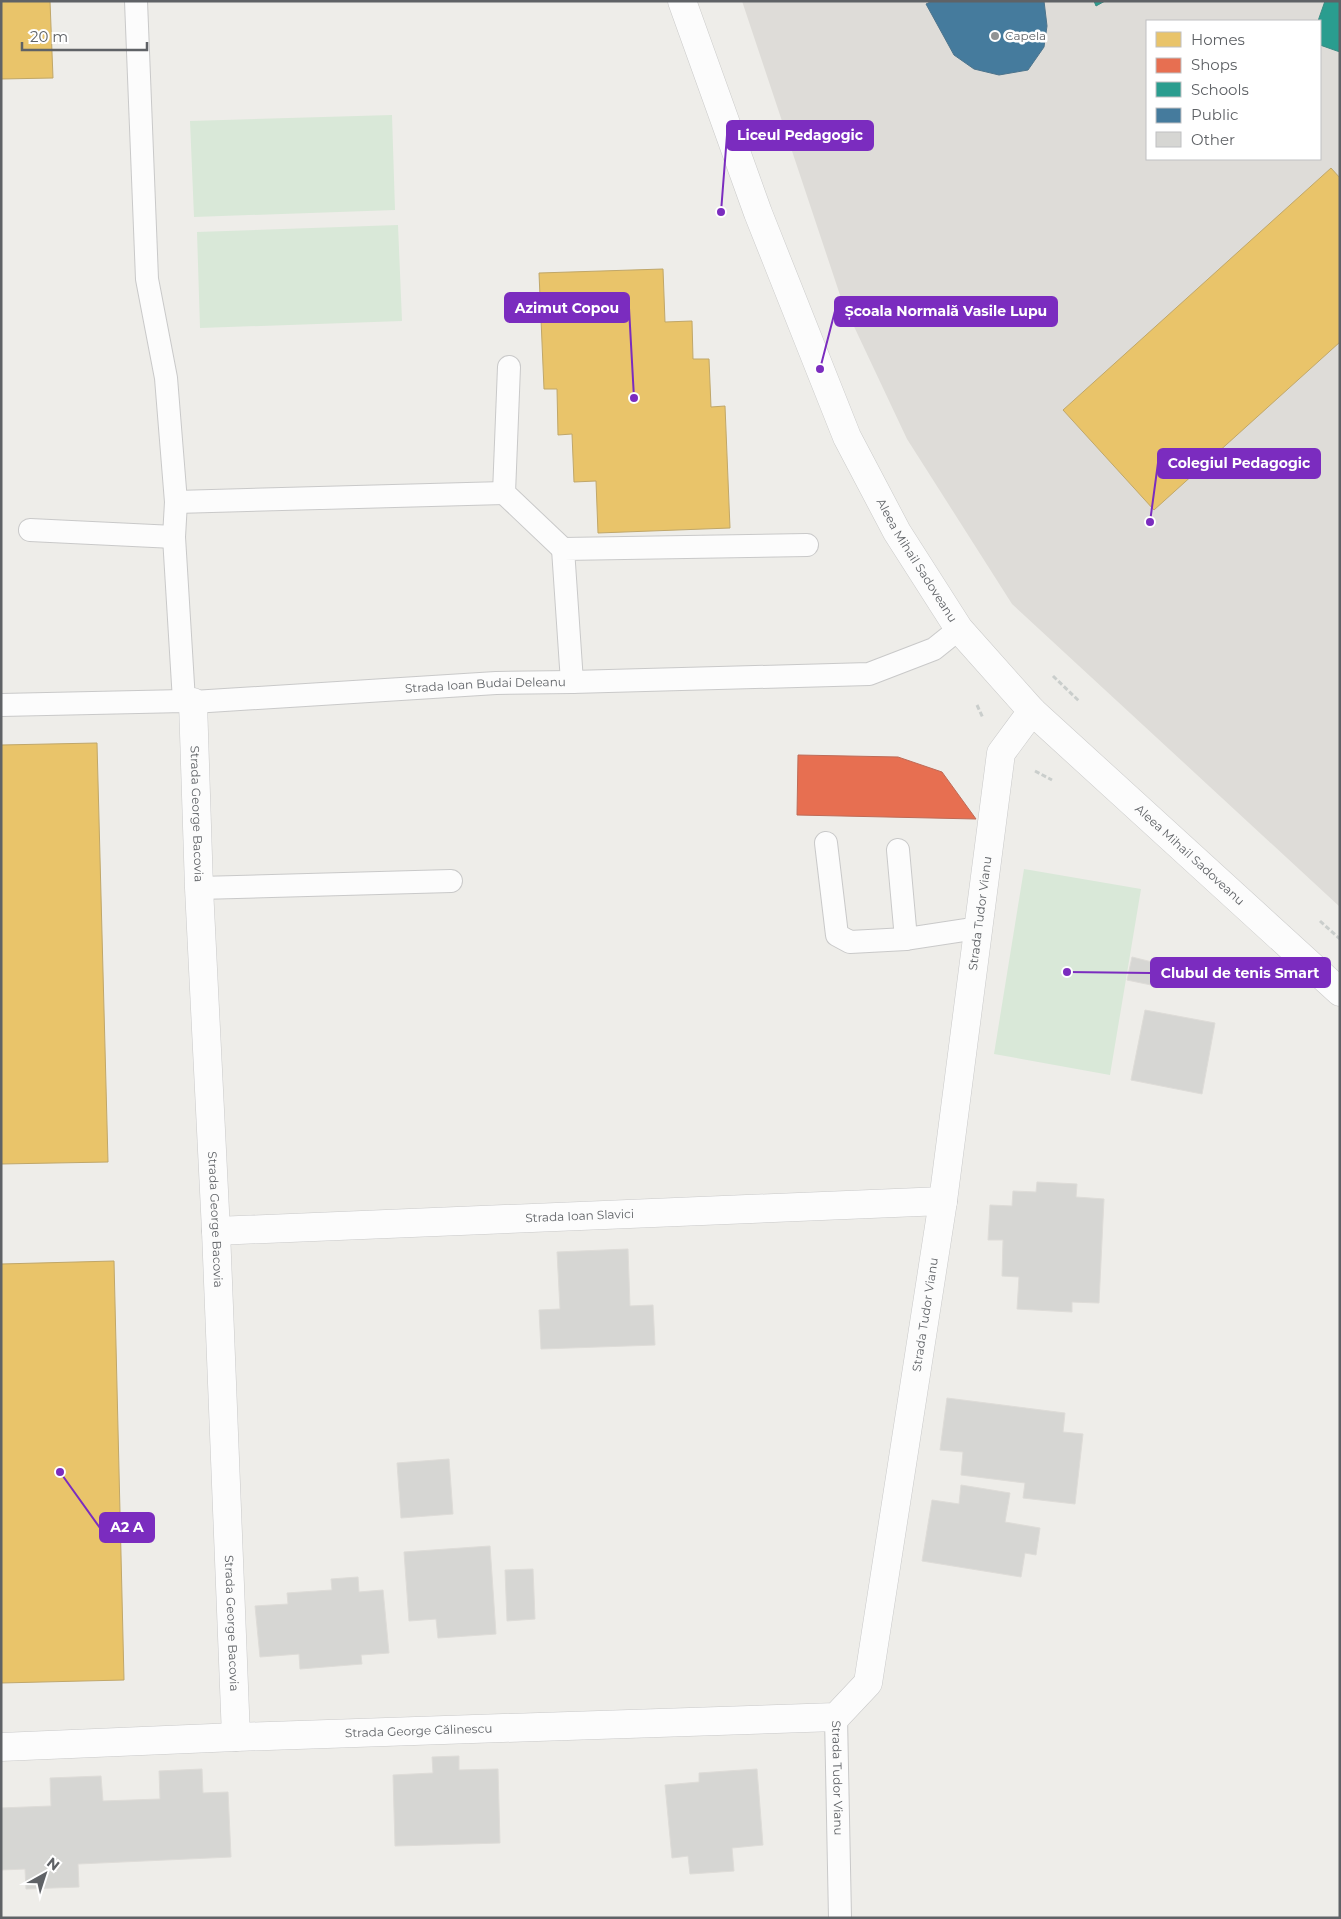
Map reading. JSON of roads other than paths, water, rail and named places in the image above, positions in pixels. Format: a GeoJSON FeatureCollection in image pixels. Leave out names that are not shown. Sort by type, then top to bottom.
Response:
{"type":"FeatureCollection","features":[{"type":"Feature","properties":{"kind":"street","name":"Aleea Mihail Sadoveanu"},"geometry":{"type":"LineString","coordinates":[[682,1],[758,213],[847,437],[897,532],[959,629],[1032,711],[1340,992]]}},
{"type":"Feature","properties":{"kind":"street","name":"Strada George Bacovia"},"geometry":{"type":"LineString","coordinates":[[188,702],[216,1231],[236,1737]]}},
{"type":"Feature","properties":{"kind":"street","name":"Strada Tudor Vianu"},"geometry":{"type":"LineString","coordinates":[[836,1717],[868,1683],[943,1201],[1001,753],[1032,711]]}},
{"type":"Feature","properties":{"kind":"street","name":"Strada Ioan Slavici"},"geometry":{"type":"LineString","coordinates":[[216,1231],[943,1201]]}},
{"type":"Feature","properties":{"kind":"street","name":"Strada George Călinescu"},"geometry":{"type":"LineString","coordinates":[[1,1747],[236,1737],[836,1717]]}},
{"type":"Feature","properties":{"kind":"lane"},"geometry":{"type":"LineString","coordinates":[[136,1],[147,279],[166,378],[176,502],[174,537],[188,702]]}},
{"type":"Feature","properties":{"kind":"lane"},"geometry":{"type":"LineString","coordinates":[[504,494],[508,367]]}},
{"type":"Feature","properties":{"kind":"lane"},"geometry":{"type":"LineString","coordinates":[[176,502],[504,494],[562,549],[572,682]]}},
{"type":"Feature","properties":{"kind":"lane"},"geometry":{"type":"LineString","coordinates":[[30,530],[174,537]]}},
{"type":"Feature","properties":{"kind":"lane"},"geometry":{"type":"LineString","coordinates":[[562,549],[807,545]]}},
{"type":"Feature","properties":{"kind":"lane","name":"Strada Ioan Budai Deleanu"},"geometry":{"type":"LineString","coordinates":[[1,705],[188,702],[496,683],[869,674],[934,649],[959,629]]}},
{"type":"Feature","properties":{"kind":"lane"},"geometry":{"type":"LineString","coordinates":[[826,843],[836,935],[850,942],[906,939],[978,928]]}},
{"type":"Feature","properties":{"kind":"lane"},"geometry":{"type":"LineString","coordinates":[[898,850],[906,939]]}},
{"type":"Feature","properties":{"kind":"lane"},"geometry":{"type":"LineString","coordinates":[[199,888],[451,881]]}},
{"type":"Feature","properties":{"kind":"lane","name":"Strada Tudor Vianu"},"geometry":{"type":"LineString","coordinates":[[836,1717],[840,1918]]}},
{"type":"Feature","properties":{"kind":"place","name":"Capela"},"geometry":{"type":"Point","coordinates":[995,36]}},
{"type":"Feature","properties":{"kind":"place","name":"Liceul Pedagogic"},"geometry":{"type":"Point","coordinates":[721,212]}},
{"type":"Feature","properties":{"kind":"place","name":"Școala Normală Vasile Lupu"},"geometry":{"type":"Point","coordinates":[820,369]}},
{"type":"Feature","properties":{"kind":"place","name":"Azimut Copou"},"geometry":{"type":"Point","coordinates":[634,398]}},
{"type":"Feature","properties":{"kind":"place","name":"Colegiul Pedagogic"},"geometry":{"type":"Point","coordinates":[1150,522]}},
{"type":"Feature","properties":{"kind":"place","name":"Clubul de tenis Smart"},"geometry":{"type":"Point","coordinates":[1067,972]}},
{"type":"Feature","properties":{"kind":"place","name":"A2 A"},"geometry":{"type":"Point","coordinates":[60,1472]}}]}
